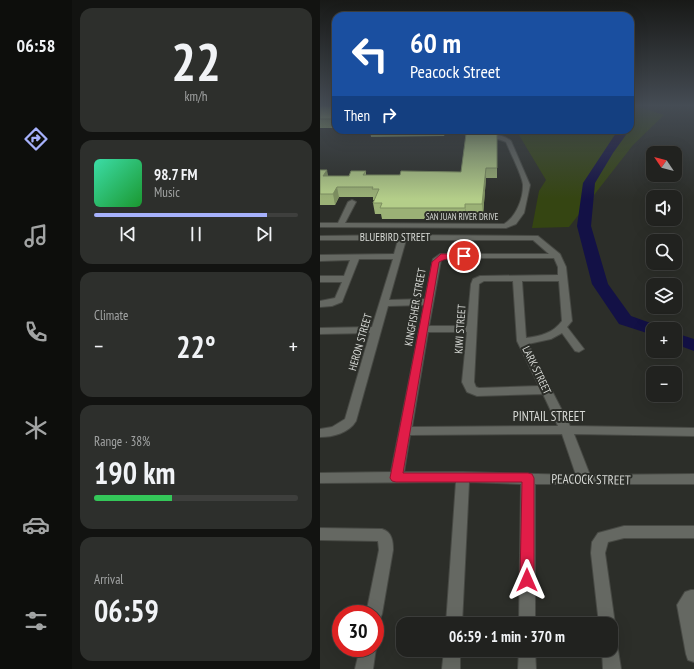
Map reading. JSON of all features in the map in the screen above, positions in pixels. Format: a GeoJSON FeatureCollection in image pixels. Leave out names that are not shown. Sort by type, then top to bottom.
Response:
{"type":"FeatureCollection","features":[{"type":"Feature","properties":{"kind":"street","name":"SAN JUAN RIVER DRIVE"},"geometry":{"type":"LineString","coordinates":[[320,226],[506,226],[513,222],[520,213],[527,185],[508,141],[499,137]]}},
{"type":"Feature","properties":{"kind":"street"},"geometry":{"type":"LineString","coordinates":[[340,226],[352,202]]}},
{"type":"Feature","properties":{"kind":"street","name":"HERON STREET"},"geometry":{"type":"LineString","coordinates":[[320,433],[334,432],[343,428],[350,421],[403,237]]}},
{"type":"Feature","properties":{"kind":"street","name":"BLUEBIRD STREET"},"geometry":{"type":"LineString","coordinates":[[320,238],[535,238],[557,256]]}},
{"type":"Feature","properties":{"kind":"street"},"geometry":{"type":"LineString","coordinates":[[320,258],[397,256]]}},
{"type":"Feature","properties":{"kind":"street","name":"KINGFISHER STREET"},"geometry":{"type":"LineString","coordinates":[[396,478],[436,262],[443,256],[557,256]]}},
{"type":"Feature","properties":{"kind":"street"},"geometry":{"type":"LineString","coordinates":[[522,341],[539,340],[555,334],[563,328],[567,321],[562,266],[557,256]]}},
{"type":"Feature","properties":{"kind":"street"},"geometry":{"type":"LineString","coordinates":[[320,304],[336,302],[339,300],[355,258]]}},
{"type":"Feature","properties":{"kind":"street","name":"KIWI STREET"},"geometry":{"type":"LineString","coordinates":[[546,390],[477,392],[471,389],[468,382],[476,281],[483,278],[562,278]]}},
{"type":"Feature","properties":{"kind":"street","name":"LARK STREET"},"geometry":{"type":"LineString","coordinates":[[517,278],[522,341],[566,430],[585,480]]}},
{"type":"Feature","properties":{"kind":"street"},"geometry":{"type":"LineString","coordinates":[[320,279],[347,279]]}},
{"type":"Feature","properties":{"kind":"street"},"geometry":{"type":"LineString","coordinates":[[383,303],[428,302]]}},
{"type":"Feature","properties":{"kind":"street"},"geometry":{"type":"LineString","coordinates":[[563,328],[579,349]]}},
{"type":"Feature","properties":{"kind":"street"},"geometry":{"type":"LineString","coordinates":[[423,329],[472,329]]}},
{"type":"Feature","properties":{"kind":"street"},"geometry":{"type":"LineString","coordinates":[[321,334],[376,330]]}},
{"type":"Feature","properties":{"kind":"street","name":"PINTAIL STREET"},"geometry":{"type":"LineString","coordinates":[[405,431],[566,430],[694,432]]}},
{"type":"Feature","properties":{"kind":"street"},"geometry":{"type":"LineString","coordinates":[[454,617],[463,477]]}},
{"type":"Feature","properties":{"kind":"street","name":"PEACOCK STREET"},"geometry":{"type":"LineString","coordinates":[[320,478],[463,477],[585,480],[694,479]]}},
{"type":"Feature","properties":{"kind":"street"},"geometry":{"type":"LineString","coordinates":[[527,617],[528,478]]}},
{"type":"Feature","properties":{"kind":"street"},"geometry":{"type":"LineString","coordinates":[[606,617],[598,553],[599,542],[604,537],[624,532],[694,532]]}},
{"type":"Feature","properties":{"kind":"street"},"geometry":{"type":"LineString","coordinates":[[320,534],[382,535],[386,541],[386,550],[376,605]]}},
{"type":"Feature","properties":{"kind":"street"},"geometry":{"type":"LineString","coordinates":[[694,597],[691,597],[685,605],[694,654]]}},
{"type":"Feature","properties":{"kind":"street"},"geometry":{"type":"LineString","coordinates":[[364,669],[366,657]]}},
{"type":"Feature","properties":{"kind":"street"},"geometry":{"type":"LineString","coordinates":[[451,669],[452,657]]}},
{"type":"Feature","properties":{"kind":"street"},"geometry":{"type":"LineString","coordinates":[[526,669],[527,657]]}},
{"type":"Feature","properties":{"kind":"street"},"geometry":{"type":"LineString","coordinates":[[611,657],[612,669]]}},
{"type":"Feature","properties":{"kind":"green space"},"geometry":{"type":"Polygon","coordinates":[[[520,137],[641,137],[633,145],[569,227],[532,228],[539,191],[546,180],[520,137]]]}},
{"type":"Feature","properties":{"kind":"building"},"geometry":{"type":"Polygon","coordinates":[[[466,137],[497,137],[497,168],[486,168],[482,204],[465,204],[465,208],[380,208],[382,203],[373,203],[379,189],[372,189],[373,187],[337,187],[333,194],[320,194],[320,170],[327,170],[323,176],[349,176],[351,171],[366,171],[363,175],[400,175],[401,171],[461,172],[466,137]]]}},
{"type":"Feature","properties":{"kind":"waterway"},"geometry":{"type":"LineString","coordinates":[[619,137],[589,183],[584,226],[600,284],[625,320],[646,328]]}},
{"type":"Feature","properties":{"kind":"waterway"},"geometry":{"type":"LineString","coordinates":[[682,341],[694,345]]}},
{"type":"Feature","properties":{"kind":"route"},"geometry":{"type":"LineString","coordinates":[[464,256],[443,256],[437,259],[436,262],[396,478],[528,478],[527,580]]}}]}
